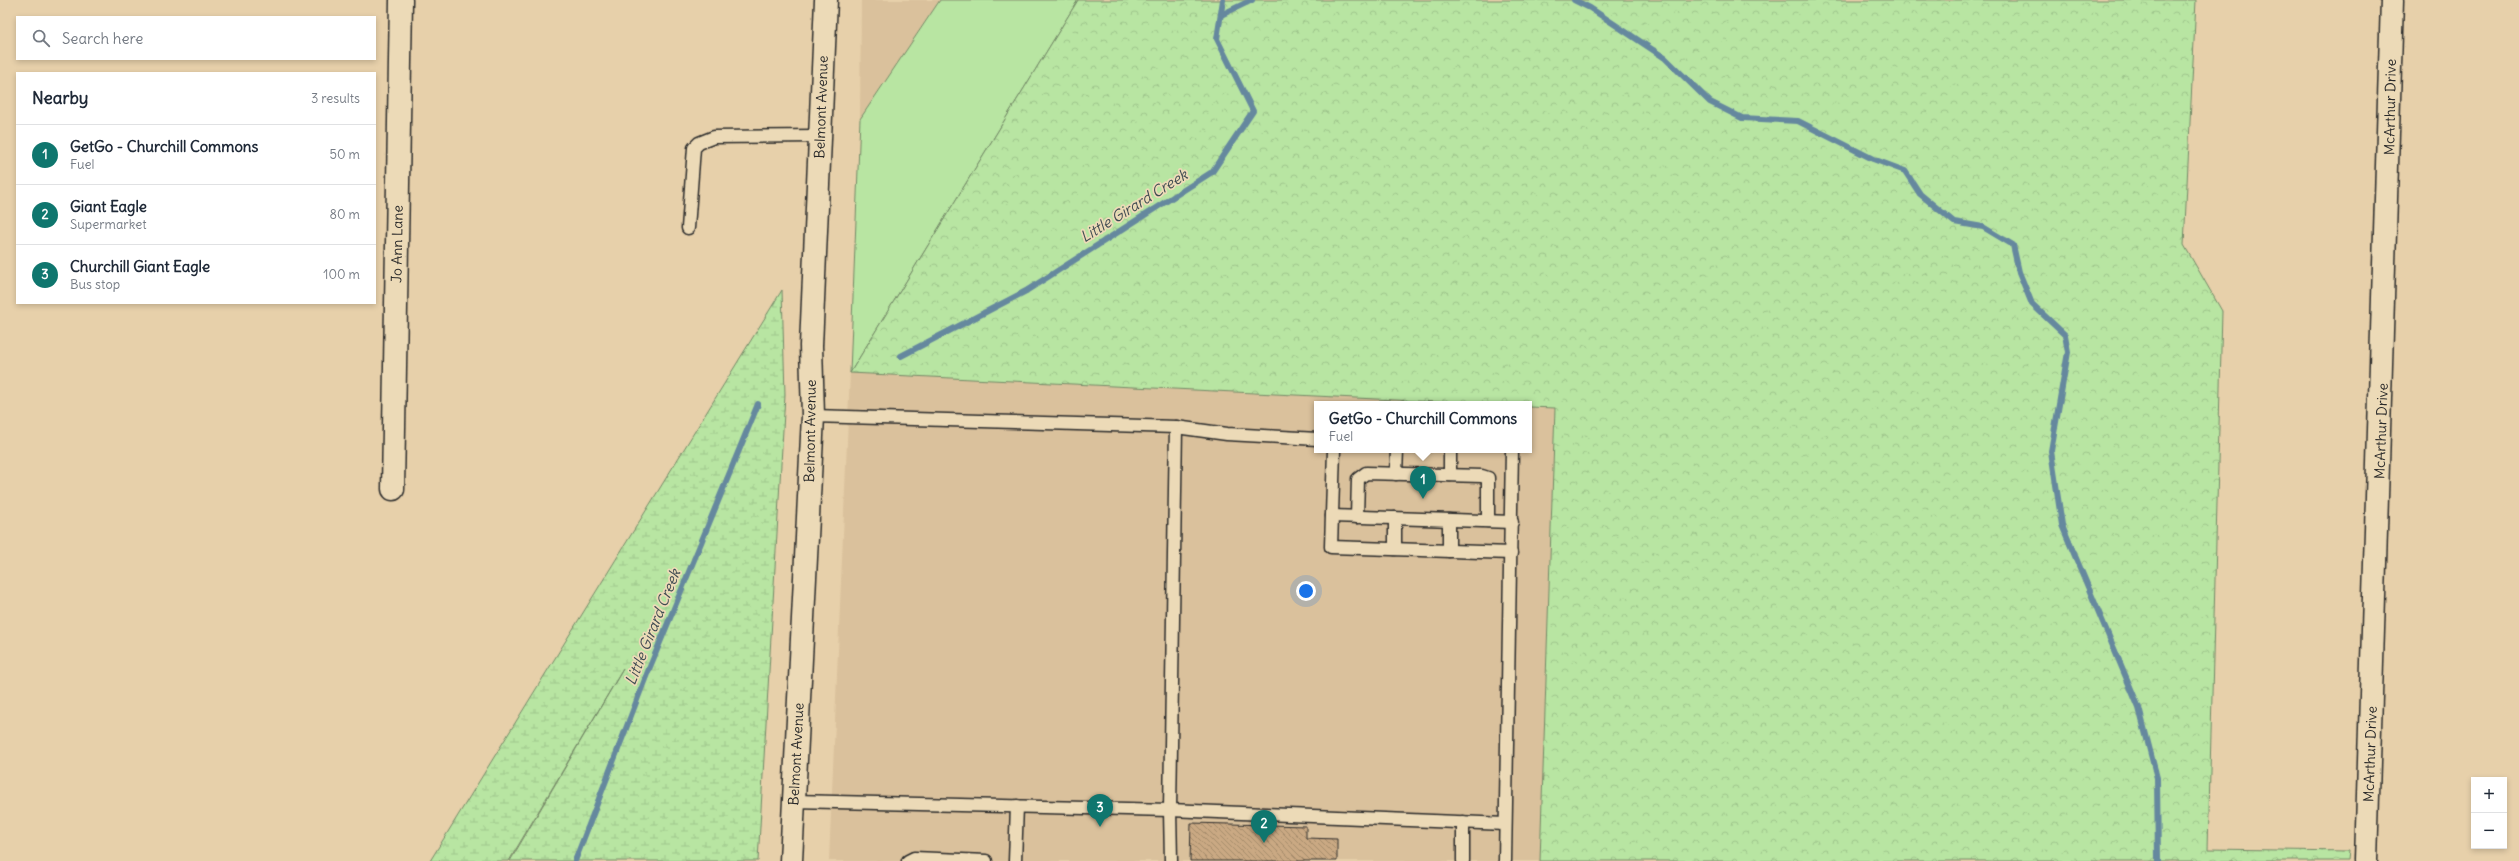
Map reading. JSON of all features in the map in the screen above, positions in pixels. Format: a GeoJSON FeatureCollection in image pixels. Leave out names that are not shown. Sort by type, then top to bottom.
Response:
{"type":"FeatureCollection","features":[{"type":"Feature","properties":{"kind":"street","name":"Jo Ann Lane"},"geometry":{"type":"LineString","coordinates":[[393,488],[401,0]]}},
{"type":"Feature","properties":{"kind":"street","name":"Belmont Avenue"},"geometry":{"type":"LineString","coordinates":[[791,861],[813,416],[811,346],[826,0]]}},
{"type":"Feature","properties":{"kind":"street","name":"McArthur Drive"},"geometry":{"type":"LineString","coordinates":[[2366,861],[2392,0]]}},
{"type":"Feature","properties":{"kind":"lane"},"geometry":{"type":"LineString","coordinates":[[688,228],[694,148],[699,142],[714,137],[820,136]]}},
{"type":"Feature","properties":{"kind":"lane"},"geometry":{"type":"LineString","coordinates":[[813,416],[1176,427],[1227,434],[1314,439]]}},
{"type":"Feature","properties":{"kind":"lane"},"geometry":{"type":"LineString","coordinates":[[1171,861],[1170,810],[1176,427]]}},
{"type":"Feature","properties":{"kind":"lane"},"geometry":{"type":"LineString","coordinates":[[1334,453],[1331,547],[1511,553]]}},
{"type":"Feature","properties":{"kind":"lane"},"geometry":{"type":"LineString","coordinates":[[1396,474],[1397,453]]}},
{"type":"Feature","properties":{"kind":"lane"},"geometry":{"type":"LineString","coordinates":[[1450,453],[1450,475]]}},
{"type":"Feature","properties":{"kind":"lane"},"geometry":{"type":"LineString","coordinates":[[1504,861],[1512,522],[1512,453]]}},
{"type":"Feature","properties":{"kind":"lane"},"geometry":{"type":"LineString","coordinates":[[1357,518],[1358,479],[1361,475],[1450,475],[1488,478],[1488,521]]}},
{"type":"Feature","properties":{"kind":"lane"},"geometry":{"type":"LineString","coordinates":[[1332,516],[1512,522]]}},
{"type":"Feature","properties":{"kind":"lane"},"geometry":{"type":"LineString","coordinates":[[1395,549],[1396,518]]}},
{"type":"Feature","properties":{"kind":"lane"},"geometry":{"type":"LineString","coordinates":[[1449,551],[1450,520]]}},
{"type":"Feature","properties":{"kind":"lane"},"geometry":{"type":"LineString","coordinates":[[794,801],[1170,810],[1505,824]]}},
{"type":"Feature","properties":{"kind":"lane"},"geometry":{"type":"LineString","coordinates":[[1015,861],[1017,806]]}},
{"type":"Feature","properties":{"kind":"lane"},"geometry":{"type":"LineString","coordinates":[[1463,822],[1463,861]]}},
{"type":"Feature","properties":{"kind":"lane"},"geometry":{"type":"LineString","coordinates":[[908,861],[914,858],[986,861]]}},
{"type":"Feature","properties":{"kind":"shaded area"},"geometry":{"type":"Polygon","coordinates":[[[861,0],[940,0],[860,119],[861,0]]]}},
{"type":"Feature","properties":{"kind":"shaded area"},"geometry":{"type":"Polygon","coordinates":[[[850,373],[1416,401],[1314,401],[1314,453],[1532,453],[1532,407],[1555,408],[1540,861],[829,861],[850,373]]]}},
{"type":"Feature","properties":{"kind":"green space"},"geometry":{"type":"Polygon","coordinates":[[[940,0],[1078,0],[850,373],[860,119],[940,0]]]}},
{"type":"Feature","properties":{"kind":"green space"},"geometry":{"type":"Polygon","coordinates":[[[1078,0],[2196,0],[2184,245],[2222,311],[2208,849],[2349,851],[2348,861],[1540,861],[1555,408],[1532,407],[1532,401],[1416,401],[850,373],[1078,0]]]}},
{"type":"Feature","properties":{"kind":"green space"},"geometry":{"type":"Polygon","coordinates":[[[782,290],[785,395],[758,861],[510,861],[623,669],[509,861],[430,861],[782,290]]]}},
{"type":"Feature","properties":{"kind":"building"},"geometry":{"type":"Polygon","coordinates":[[[1191,823],[1306,826],[1306,838],[1337,839],[1337,861],[1190,861],[1191,823]]]}},
{"type":"Feature","properties":{"kind":"waterway","name":"Little Girard Creek"},"geometry":{"type":"LineString","coordinates":[[901,356],[1026,291],[1212,172],[1253,111],[1217,39],[1223,0]]}},
{"type":"Feature","properties":{"kind":"waterway"},"geometry":{"type":"LineString","coordinates":[[1221,15],[1252,0]]}},
{"type":"Feature","properties":{"kind":"waterway"},"geometry":{"type":"LineString","coordinates":[[1574,0],[1590,8],[1665,58],[1710,102],[1742,118],[1798,121],[1873,159],[1905,171],[1920,194],[1954,222],[1983,227],[2013,245],[2019,272],[2032,304],[2065,335],[2068,352],[2051,451],[2062,525],[2139,708],[2157,778],[2158,861]]}},
{"type":"Feature","properties":{"kind":"waterway","name":"Little Girard Creek"},"geometry":{"type":"LineString","coordinates":[[575,861],[647,674],[758,404]]}},
{"type":"Feature","properties":{"kind":"place","name":"GetGo - Churchill Commons"},"geometry":{"type":"Point","coordinates":[1423,499]}},
{"type":"Feature","properties":{"kind":"place","name":"Churchill Giant Eagle"},"geometry":{"type":"Point","coordinates":[1100,827]}},
{"type":"Feature","properties":{"kind":"place","name":"Giant Eagle"},"geometry":{"type":"Point","coordinates":[1264,843]}}]}
